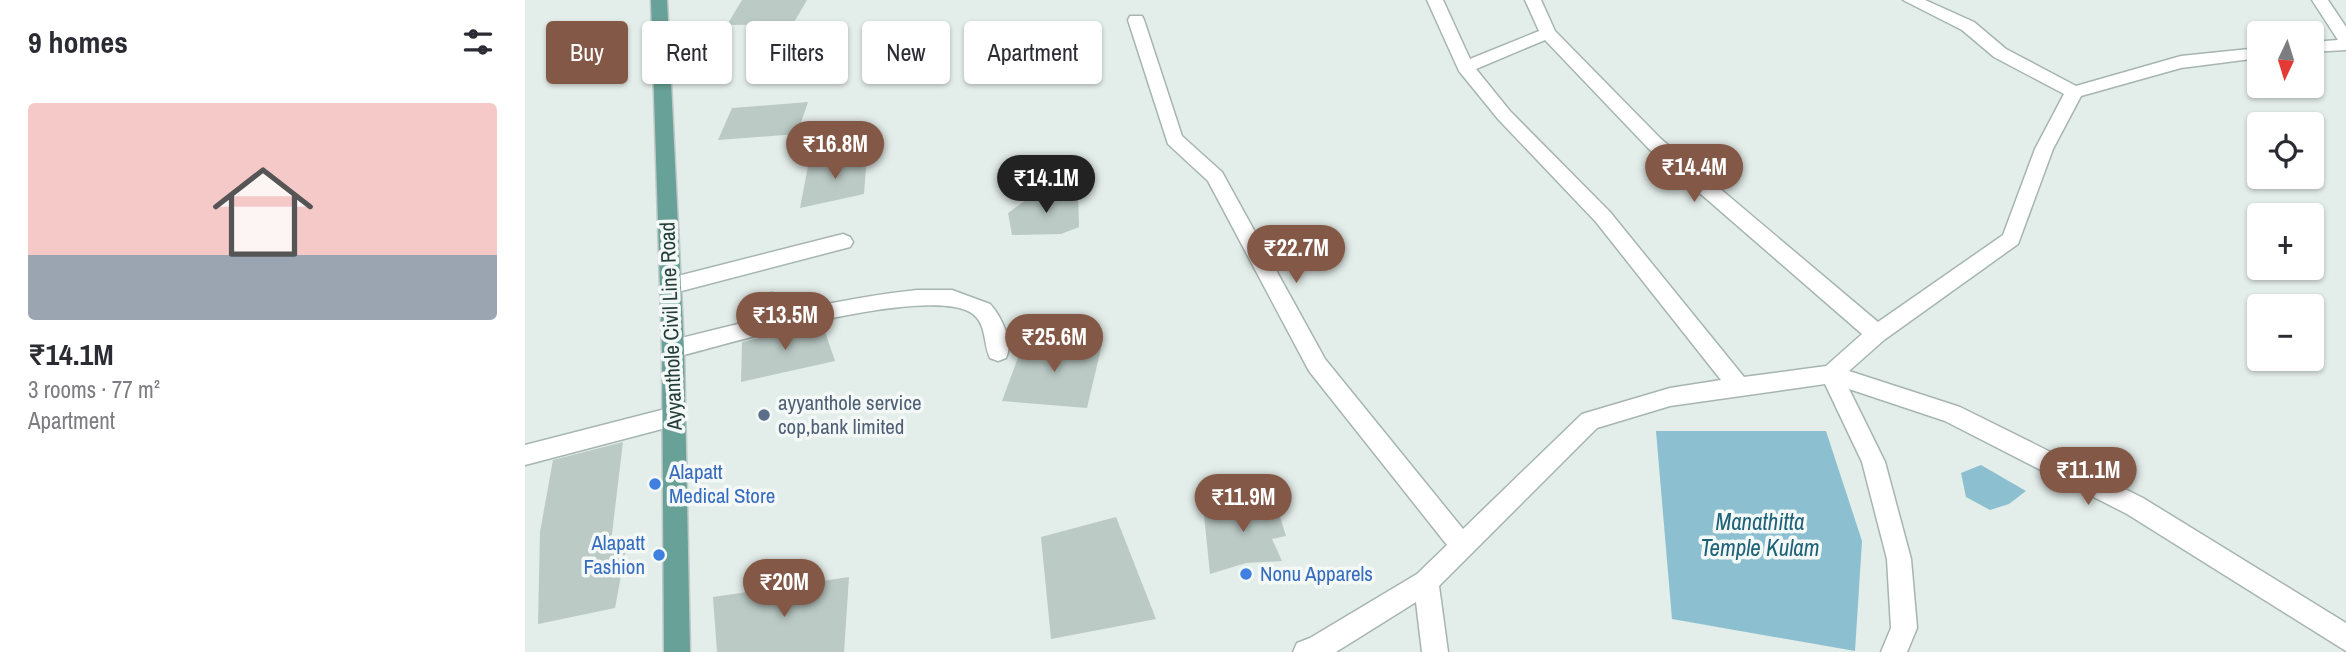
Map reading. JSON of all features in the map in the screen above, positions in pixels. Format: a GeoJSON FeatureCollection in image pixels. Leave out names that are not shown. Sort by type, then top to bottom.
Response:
{"type":"FeatureCollection","features":[{"type":"Feature","properties":{"kind":"main road","name":"Ayyanthole Civil Line Road"},"geometry":{"type":"LineString","coordinates":[[659,0],[673,349],[673,652]]}},
{"type":"Feature","properties":{"kind":"street"},"geometry":{"type":"LineString","coordinates":[[1435,0],[1465,67],[1504,115],[1603,217],[1740,388]]}},
{"type":"Feature","properties":{"kind":"street"},"geometry":{"type":"LineString","coordinates":[[1533,0],[1548,33],[1655,144],[1877,334]]}},
{"type":"Feature","properties":{"kind":"street"},"geometry":{"type":"LineString","coordinates":[[1911,0],[1968,26],[2000,53],[2074,92],[2181,62],[2247,54]]}},
{"type":"Feature","properties":{"kind":"street"},"geometry":{"type":"LineString","coordinates":[[2320,0],[2346,40]]}},
{"type":"Feature","properties":{"kind":"street"},"geometry":{"type":"LineString","coordinates":[[1136,20],[1174,139],[1215,177],[1317,365],[1463,547]]}},
{"type":"Feature","properties":{"kind":"street"},"geometry":{"type":"LineString","coordinates":[[1465,67],[1548,33]]}},
{"type":"Feature","properties":{"kind":"street"},"geometry":{"type":"LineString","coordinates":[[2324,47],[2346,46]]}},
{"type":"Feature","properties":{"kind":"street"},"geometry":{"type":"LineString","coordinates":[[1831,374],[1877,334],[2011,239],[2044,149],[2074,92]]}},
{"type":"Feature","properties":{"kind":"street"},"geometry":{"type":"LineString","coordinates":[[670,286],[843,242]]}},
{"type":"Feature","properties":{"kind":"street"},"geometry":{"type":"LineString","coordinates":[[673,349],[834,310],[887,300],[941,298],[976,305],[994,324],[999,352]]}},
{"type":"Feature","properties":{"kind":"street"},"geometry":{"type":"LineString","coordinates":[[1831,374],[1873,462],[1899,559],[1903,628],[1894,652]]}},
{"type":"Feature","properties":{"kind":"street"},"geometry":{"type":"LineString","coordinates":[[1305,652],[1315,650],[1426,582],[1590,421],[1670,397],[1831,374],[1952,414],[2135,506],[2346,638]]}},
{"type":"Feature","properties":{"kind":"street"},"geometry":{"type":"LineString","coordinates":[[525,455],[673,417]]}},
{"type":"Feature","properties":{"kind":"street"},"geometry":{"type":"LineString","coordinates":[[1426,582],[1435,652]]}},
{"type":"Feature","properties":{"kind":"water","name":"Manathitta Temple Kulam"},"geometry":{"type":"Polygon","coordinates":[[[1656,431],[1826,431],[1862,541],[1855,651],[1672,619],[1656,431]]]}},
{"type":"Feature","properties":{"kind":"water"},"geometry":{"type":"Polygon","coordinates":[[[1981,465],[2026,491],[2009,504],[1990,510],[1966,497],[1961,473],[1981,465]]]}},
{"type":"Feature","properties":{"kind":"building"},"geometry":{"type":"Polygon","coordinates":[[[742,0],[807,0],[795,21],[746,21],[746,25],[732,25],[732,21],[729,21],[742,0]]]}},
{"type":"Feature","properties":{"kind":"building"},"geometry":{"type":"Polygon","coordinates":[[[808,102],[797,134],[718,140],[732,108],[808,102]]]}},
{"type":"Feature","properties":{"kind":"building"},"geometry":{"type":"Polygon","coordinates":[[[867,153],[864,194],[800,208],[808,166],[867,153]]]}},
{"type":"Feature","properties":{"kind":"building"},"geometry":{"type":"Polygon","coordinates":[[[1078,193],[1079,227],[1061,234],[1012,235],[1008,213],[1033,195],[1078,193]]]}},
{"type":"Feature","properties":{"kind":"building"},"geometry":{"type":"Polygon","coordinates":[[[773,291],[777,312],[743,320],[743,298],[773,291]]]}},
{"type":"Feature","properties":{"kind":"building"},"geometry":{"type":"Polygon","coordinates":[[[822,323],[835,361],[741,382],[742,342],[822,323]]]}},
{"type":"Feature","properties":{"kind":"building"},"geometry":{"type":"Polygon","coordinates":[[[1040,339],[1102,344],[1087,408],[1002,401],[1023,344],[1040,339]]]}},
{"type":"Feature","properties":{"kind":"building"},"geometry":{"type":"Polygon","coordinates":[[[623,442],[611,542],[628,538],[615,608],[538,624],[540,532],[553,460],[623,442]]]}},
{"type":"Feature","properties":{"kind":"building"},"geometry":{"type":"Polygon","coordinates":[[[1264,494],[1277,507],[1286,536],[1272,539],[1282,561],[1246,563],[1210,574],[1204,515],[1264,494]]]}},
{"type":"Feature","properties":{"kind":"building"},"geometry":{"type":"Polygon","coordinates":[[[1116,517],[1156,619],[1051,639],[1041,537],[1116,517]]]}},
{"type":"Feature","properties":{"kind":"building"},"geometry":{"type":"Polygon","coordinates":[[[849,577],[844,652],[717,652],[713,597],[849,577]]]}},
{"type":"Feature","properties":{"kind":"place","name":"ayyanthole service cop,bank limited"},"geometry":{"type":"Point","coordinates":[764,415]}},
{"type":"Feature","properties":{"kind":"place","name":"Alapatt Medical Store"},"geometry":{"type":"Point","coordinates":[655,484]}},
{"type":"Feature","properties":{"kind":"place","name":"Alapatt Fashion"},"geometry":{"type":"Point","coordinates":[659,555]}},
{"type":"Feature","properties":{"kind":"place","name":"Nonu Apparels"},"geometry":{"type":"Point","coordinates":[1246,574]}}]}
